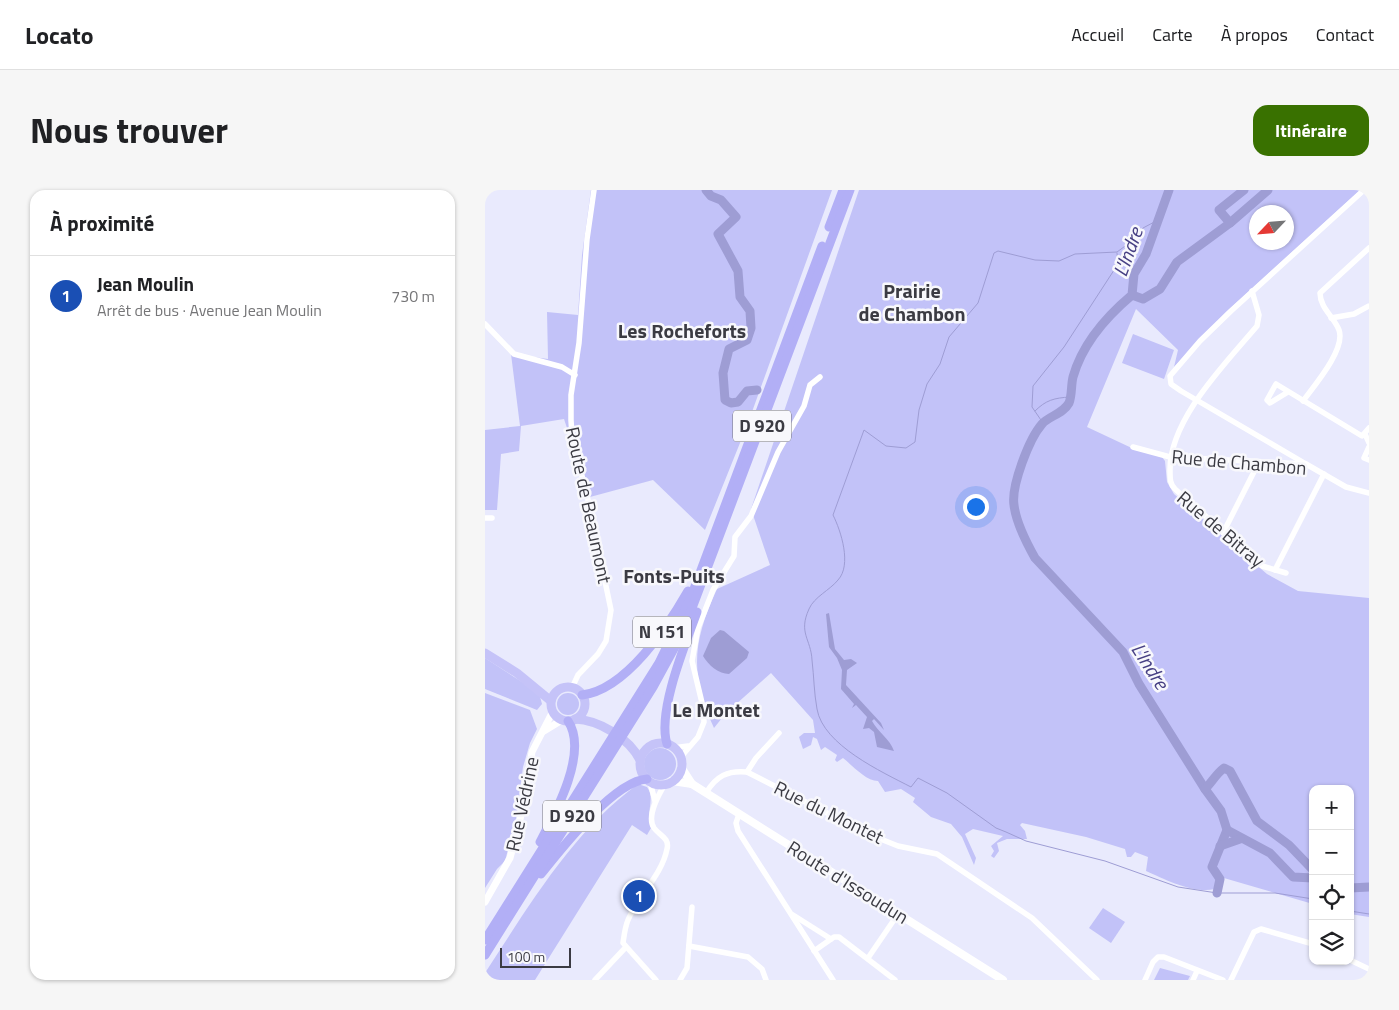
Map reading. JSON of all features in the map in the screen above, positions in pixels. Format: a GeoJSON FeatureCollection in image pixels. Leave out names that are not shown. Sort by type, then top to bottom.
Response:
{"type":"FeatureCollection","features":[{"type":"Feature","properties":{"kind":"highway","name":"D 920"},"geometry":{"type":"LineString","coordinates":[[517,888],[659,663],[691,597],[843,190]]}},
{"type":"Feature","properties":{"kind":"highway","name":"D 920"},"geometry":{"type":"LineString","coordinates":[[496,937],[657,680],[683,632],[711,563],[850,190]]}},
{"type":"Feature","properties":{"kind":"highway","name":"N 151"},"geometry":{"type":"LineString","coordinates":[[582,695],[593,694],[611,683],[656,641],[690,586],[711,541]]}},
{"type":"Feature","properties":{"kind":"highway","name":"D 920"},"geometry":{"type":"LineString","coordinates":[[670,746],[664,734],[673,682],[703,594],[711,563]]}},
{"type":"Feature","properties":{"kind":"highway","name":"D 920"},"geometry":{"type":"LineString","coordinates":[[517,888],[566,786],[574,743],[574,733],[568,720]]}},
{"type":"Feature","properties":{"kind":"highway"},"geometry":{"type":"LineString","coordinates":[[485,955],[496,937],[507,926],[536,881],[573,836],[619,792],[635,781],[649,781]]}},
{"type":"Feature","properties":{"kind":"highway"},"geometry":{"type":"LineString","coordinates":[[485,940],[517,888]]}},
{"type":"Feature","properties":{"kind":"main road"},"geometry":{"type":"LineString","coordinates":[[485,653],[517,673],[547,687],[559,690],[572,688],[582,695],[585,706],[594,722]]}},
{"type":"Feature","properties":{"kind":"main road"},"geometry":{"type":"LineString","coordinates":[[517,673],[551,701],[553,711],[568,720],[594,722],[631,745],[649,747],[658,743],[670,746],[681,763],[678,775],[669,783],[649,781],[640,767],[640,760],[631,745]]}},
{"type":"Feature","properties":{"kind":"main road"},"geometry":{"type":"LineString","coordinates":[[551,701],[559,690]]}},
{"type":"Feature","properties":{"kind":"main road"},"geometry":{"type":"LineString","coordinates":[[568,720],[583,711],[585,706]]}},
{"type":"Feature","properties":{"kind":"main road"},"geometry":{"type":"LineString","coordinates":[[640,760],[649,747]]}},
{"type":"Feature","properties":{"kind":"main road","name":"Route d'Issoudun"},"geometry":{"type":"LineString","coordinates":[[681,763],[695,786]]}},
{"type":"Feature","properties":{"kind":"main road","name":"Route d'Issoudun"},"geometry":{"type":"LineString","coordinates":[[669,783],[695,786],[1003,980]]}},
{"type":"Feature","properties":{"kind":"street","name":"Route de Beaumont"},"geometry":{"type":"LineString","coordinates":[[572,688],[578,674],[599,654],[607,641],[611,610],[589,500],[572,436],[571,395],[579,343],[587,239],[594,190]]}},
{"type":"Feature","properties":{"kind":"street"},"geometry":{"type":"LineString","coordinates":[[1306,464],[1196,400],[1171,384],[1169,380],[1171,372],[1200,341],[1252,291],[1364,190]]}},
{"type":"Feature","properties":{"kind":"street"},"geometry":{"type":"LineString","coordinates":[[1303,401],[1337,351],[1340,332],[1320,300],[1320,293],[1369,248]]}},
{"type":"Feature","properties":{"kind":"street","name":"Rue de Bitray"},"geometry":{"type":"LineString","coordinates":[[1252,291],[1259,315],[1257,326],[1196,400],[1175,441],[1170,457],[1172,487],[1262,566],[1286,573]]}},
{"type":"Feature","properties":{"kind":"street"},"geometry":{"type":"LineString","coordinates":[[1331,318],[1354,314],[1369,306]]}},
{"type":"Feature","properties":{"kind":"street"},"geometry":{"type":"LineString","coordinates":[[485,324],[514,354],[561,367],[575,376]]}},
{"type":"Feature","properties":{"kind":"street"},"geometry":{"type":"LineString","coordinates":[[681,763],[701,730],[704,718],[692,661],[698,628],[713,590],[733,556],[735,537],[751,516],[778,452],[804,406],[810,386],[820,377]]}},
{"type":"Feature","properties":{"kind":"street"},"geometry":{"type":"LineString","coordinates":[[1288,392],[1362,436],[1369,428]]}},
{"type":"Feature","properties":{"kind":"street"},"geometry":{"type":"LineString","coordinates":[[1365,434],[1369,444]]}},
{"type":"Feature","properties":{"kind":"street","name":"Rue de Chambon"},"geometry":{"type":"LineString","coordinates":[[1133,448],[1170,457],[1306,464],[1350,488],[1369,493]]}},
{"type":"Feature","properties":{"kind":"street"},"geometry":{"type":"LineString","coordinates":[[1369,448],[1364,458],[1369,460]]}},
{"type":"Feature","properties":{"kind":"street"},"geometry":{"type":"LineString","coordinates":[[1223,533],[1259,462]]}},
{"type":"Feature","properties":{"kind":"street"},"geometry":{"type":"LineString","coordinates":[[1275,570],[1324,474]]}},
{"type":"Feature","properties":{"kind":"street","name":"Rue Védrine"},"geometry":{"type":"LineString","coordinates":[[485,902],[510,858],[521,820],[532,752],[553,711]]}},
{"type":"Feature","properties":{"kind":"street","name":"Rue Védrine"},"geometry":{"type":"LineString","coordinates":[[543,732],[568,720]]}},
{"type":"Feature","properties":{"kind":"street"},"geometry":{"type":"LineString","coordinates":[[706,793],[715,781],[724,774],[735,771],[747,772],[756,758],[779,733]]}},
{"type":"Feature","properties":{"kind":"street"},"geometry":{"type":"LineString","coordinates":[[670,746],[684,748],[691,744]]}},
{"type":"Feature","properties":{"kind":"street","name":"Rue du Montet"},"geometry":{"type":"LineString","coordinates":[[747,772],[868,834],[898,846],[937,854],[1032,918],[1097,980]]}},
{"type":"Feature","properties":{"kind":"street"},"geometry":{"type":"LineString","coordinates":[[595,980],[625,946],[627,921],[658,870],[668,849],[667,840],[652,824],[655,804],[649,781]]}},
{"type":"Feature","properties":{"kind":"street"},"geometry":{"type":"LineString","coordinates":[[655,804],[669,783]]}},
{"type":"Feature","properties":{"kind":"street"},"geometry":{"type":"LineString","coordinates":[[739,814],[736,822],[738,831],[833,980]]}},
{"type":"Feature","properties":{"kind":"street"},"geometry":{"type":"LineString","coordinates":[[680,980],[687,968],[692,906]]}},
{"type":"Feature","properties":{"kind":"street"},"geometry":{"type":"LineString","coordinates":[[790,914],[831,939]]}},
{"type":"Feature","properties":{"kind":"street"},"geometry":{"type":"LineString","coordinates":[[868,958],[898,914]]}},
{"type":"Feature","properties":{"kind":"street"},"geometry":{"type":"LineString","coordinates":[[1231,980],[1254,932],[1261,929],[1309,943]]}},
{"type":"Feature","properties":{"kind":"street"},"geometry":{"type":"LineString","coordinates":[[814,951],[831,939],[839,937],[895,980]]}},
{"type":"Feature","properties":{"kind":"street"},"geometry":{"type":"LineString","coordinates":[[625,946],[656,980]]}},
{"type":"Feature","properties":{"kind":"street"},"geometry":{"type":"LineString","coordinates":[[689,946],[748,957],[762,969],[766,980]]}},
{"type":"Feature","properties":{"kind":"street"},"geometry":{"type":"LineString","coordinates":[[1145,980],[1153,962],[1158,958],[1164,957],[1223,980]]}},
{"type":"Feature","properties":{"kind":"street"},"geometry":{"type":"LineString","coordinates":[[1354,962],[1369,969]]}},
{"type":"Feature","properties":{"kind":"street"},"geometry":{"type":"LineString","coordinates":[[1193,980],[1197,971]]}},
{"type":"Feature","properties":{"kind":"shaded area"},"geometry":{"type":"Polygon","coordinates":[[[591,190],[832,190],[748,423],[705,530],[653,480],[590,497],[564,419],[521,426],[519,451],[501,454],[497,510],[485,510],[485,430],[520,426],[511,354],[548,359],[547,312],[578,315],[582,255],[591,190]]]}},
{"type":"Feature","properties":{"kind":"shaded area"},"geometry":{"type":"Polygon","coordinates":[[[859,190],[1360,190],[1226,312],[1174,367],[1178,350],[1136,309],[1087,427],[1136,450],[1162,457],[1165,461],[1167,482],[1174,494],[1267,574],[1298,591],[1369,598],[1369,917],[1354,915],[1354,785],[1309,785],[1309,903],[1217,876],[1215,889],[1198,890],[1189,888],[1146,871],[1148,857],[1135,852],[1131,857],[1127,857],[1125,849],[1086,837],[1022,823],[1020,825],[1025,831],[1027,839],[1007,839],[997,843],[999,851],[994,858],[991,856],[994,851],[991,846],[1003,836],[973,829],[965,834],[976,858],[974,865],[962,837],[951,824],[931,817],[913,802],[915,798],[901,789],[885,792],[878,781],[864,776],[843,758],[837,762],[835,760],[837,755],[825,747],[821,750],[817,739],[813,737],[811,745],[803,749],[799,737],[804,733],[815,733],[813,720],[771,673],[726,713],[714,728],[706,709],[698,674],[697,658],[703,625],[717,589],[770,565],[751,509],[859,190]]]}},
{"type":"Feature","properties":{"kind":"shaded area"},"geometry":{"type":"Polygon","coordinates":[[[1133,334],[1174,350],[1164,379],[1122,363],[1133,334]]]}},
{"type":"Feature","properties":{"kind":"shaded area"},"geometry":{"type":"Polygon","coordinates":[[[829,613],[835,649],[844,660],[851,659],[857,663],[847,670],[846,685],[881,723],[884,730],[874,719],[872,721],[890,743],[894,751],[877,747],[874,732],[869,728],[863,729],[867,717],[856,705],[852,708],[854,704],[841,689],[842,670],[837,658],[829,647],[826,614],[829,613]]]}},
{"type":"Feature","properties":{"kind":"shaded area"},"geometry":{"type":"Polygon","coordinates":[[[720,630],[724,631],[749,652],[747,658],[729,674],[714,668],[703,656],[711,638],[720,630]]]}},
{"type":"Feature","properties":{"kind":"shaded area"},"geometry":{"type":"Polygon","coordinates":[[[485,658],[539,693],[542,704],[537,710],[485,689],[485,658]]]}},
{"type":"Feature","properties":{"kind":"shaded area"},"geometry":{"type":"Polygon","coordinates":[[[485,693],[530,710],[537,729],[530,743],[523,767],[516,819],[505,861],[497,869],[485,888],[485,693]]]}},
{"type":"Feature","properties":{"kind":"shaded area"},"geometry":{"type":"Polygon","coordinates":[[[568,693],[576,696],[579,704],[576,712],[568,715],[560,712],[557,704],[560,696],[568,693]]]}},
{"type":"Feature","properties":{"kind":"shaded area"},"geometry":{"type":"Polygon","coordinates":[[[660,748],[666,749],[671,753],[675,758],[675,770],[671,775],[666,779],[660,780],[654,779],[649,775],[645,770],[644,764],[645,758],[649,753],[654,749],[660,748]]]}},
{"type":"Feature","properties":{"kind":"shaded area"},"geometry":{"type":"Polygon","coordinates":[[[638,784],[647,787],[650,792],[649,822],[651,828],[647,835],[632,825],[535,980],[485,980],[485,973],[553,871],[592,824],[638,784]]]}},
{"type":"Feature","properties":{"kind":"shaded area"},"geometry":{"type":"Polygon","coordinates":[[[1103,908],[1125,922],[1111,943],[1089,928],[1103,908]]]}},
{"type":"Feature","properties":{"kind":"shaded area"},"geometry":{"type":"Polygon","coordinates":[[[1160,968],[1190,976],[1188,980],[1154,980],[1160,968]]]}},
{"type":"Feature","properties":{"kind":"waterway"},"geometry":{"type":"LineString","coordinates":[[706,190],[711,196],[721,200],[736,217],[718,234],[738,271],[740,297],[750,311],[751,328],[747,340],[729,349],[723,373],[725,400],[731,403],[738,402],[747,391],[757,390]]}},
{"type":"Feature","properties":{"kind":"waterway","name":"L'Indre"},"geometry":{"type":"LineString","coordinates":[[1169,190],[1146,254],[1134,274],[1132,295],[1105,322],[1089,343],[1077,365],[1069,403],[1060,412],[1045,421],[1037,431],[1018,475],[1015,486],[1014,505],[1019,525],[1035,558],[1123,652],[1139,684],[1205,789],[1221,811],[1227,830],[1212,867],[1220,879],[1217,893]]}},
{"type":"Feature","properties":{"kind":"waterway"},"geometry":{"type":"LineString","coordinates":[[1132,295],[1143,299],[1160,289],[1177,262],[1230,223],[1219,210],[1244,190]]}},
{"type":"Feature","properties":{"kind":"waterway"},"geometry":{"type":"LineString","coordinates":[[1230,223],[1268,190]]}},
{"type":"Feature","properties":{"kind":"waterway"},"geometry":{"type":"LineString","coordinates":[[1158,220],[1143,228],[1132,241],[1117,252],[1075,254],[1059,261],[1035,260],[998,251],[994,253],[978,303],[949,337],[940,364],[927,384],[919,410],[915,442],[906,448],[886,446],[864,430],[833,515],[844,548],[845,557],[842,574],[835,584],[811,605],[806,617],[805,630],[811,653],[817,709],[822,722],[830,734],[855,756],[911,787],[918,778],[947,793],[996,828],[1026,841],[1105,861],[1178,887],[1217,893],[1275,893],[1309,898]]}},
{"type":"Feature","properties":{"kind":"waterway","name":"L'Indre"},"geometry":{"type":"LineString","coordinates":[[1043,423],[1032,407],[1033,386],[1064,347],[1118,264],[1117,253]]}},
{"type":"Feature","properties":{"kind":"waterway","name":"L'Indre"},"geometry":{"type":"LineString","coordinates":[[1035,411],[1051,400],[1070,397]]}},
{"type":"Feature","properties":{"kind":"waterway","name":"L'Indre"},"geometry":{"type":"LineString","coordinates":[[1205,789],[1224,768],[1230,771],[1257,821],[1289,845],[1309,866]]}},
{"type":"Feature","properties":{"kind":"waterway"},"geometry":{"type":"LineString","coordinates":[[1227,830],[1270,853],[1293,877],[1309,878]]}},
{"type":"Feature","properties":{"kind":"waterway"},"geometry":{"type":"LineString","coordinates":[[1220,846],[1240,839]]}},
{"type":"Feature","properties":{"kind":"waterway","name":"L'Indre"},"geometry":{"type":"LineString","coordinates":[[1354,888],[1369,887]]}},
{"type":"Feature","properties":{"kind":"waterway"},"geometry":{"type":"LineString","coordinates":[[1354,912],[1369,914]]}},
{"type":"Feature","properties":{"kind":"place","name":"Jean Moulin"},"geometry":{"type":"Point","coordinates":[639,896]}},
{"type":"Feature","properties":{"kind":"district","name":"Prairie de Chambon"},"geometry":{"type":"Point","coordinates":[912,302]}},
{"type":"Feature","properties":{"kind":"district","name":"Les Rocheforts"},"geometry":{"type":"Point","coordinates":[682,331]}},
{"type":"Feature","properties":{"kind":"district","name":"Fonts-Puits"},"geometry":{"type":"Point","coordinates":[674,576]}},
{"type":"Feature","properties":{"kind":"district","name":"Le Montet"},"geometry":{"type":"Point","coordinates":[716,710]}}]}
